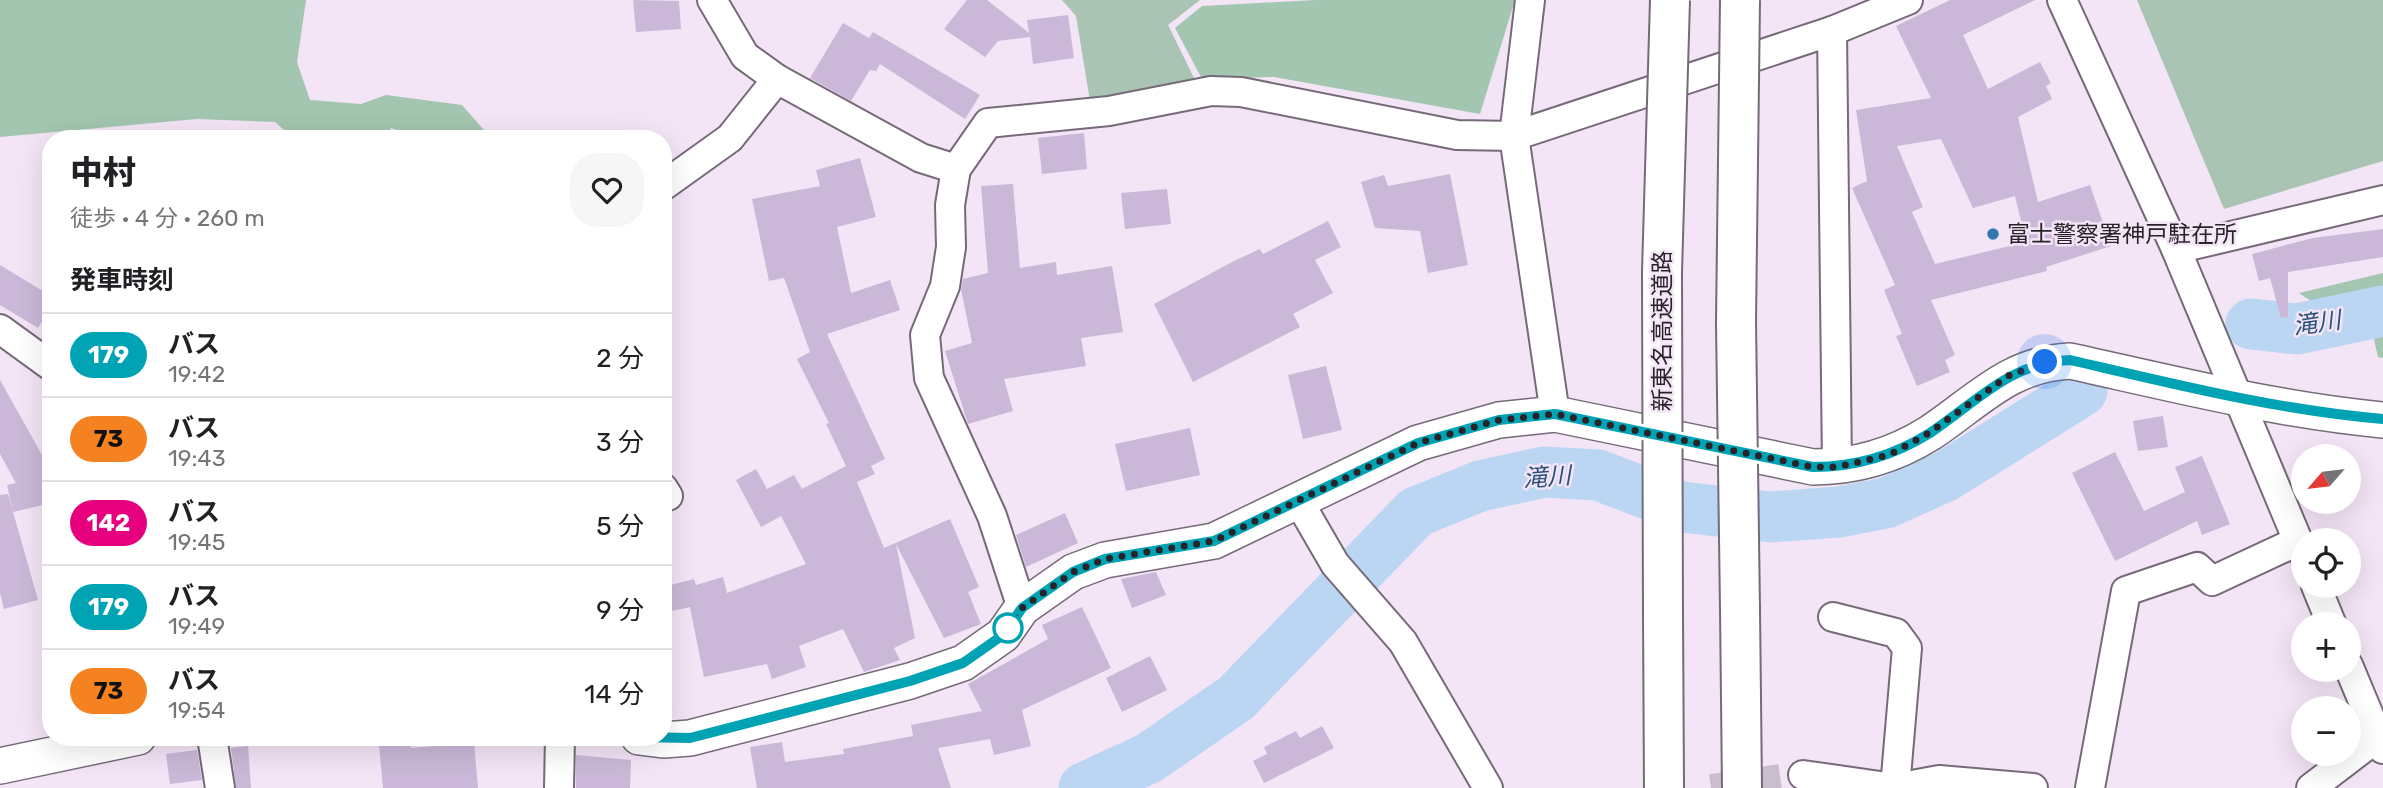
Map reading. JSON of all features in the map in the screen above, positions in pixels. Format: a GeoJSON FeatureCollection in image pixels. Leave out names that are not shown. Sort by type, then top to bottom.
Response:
{"type":"FeatureCollection","features":[{"type":"Feature","properties":{"kind":"highway","name":"新東名高速道路"},"geometry":{"type":"LineString","coordinates":[[1664,788],[1662,272],[1670,0]]}},
{"type":"Feature","properties":{"kind":"highway"},"geometry":{"type":"LineString","coordinates":[[1740,0],[1736,322],[1742,788]]}},
{"type":"Feature","properties":{"kind":"main road"},"geometry":{"type":"LineString","coordinates":[[672,738],[690,738],[910,681],[973,656],[1003,635],[1022,608],[1073,572],[1105,559],[1214,541],[1418,443],[1499,420],[1555,414],[1813,467],[1837,467],[1889,455],[1929,433],[2008,376],[2045,362],[2070,360],[2240,399],[2322,414],[2383,419]]}},
{"type":"Feature","properties":{"kind":"main road"},"geometry":{"type":"LineString","coordinates":[[0,766],[95,746]]}},
{"type":"Feature","properties":{"kind":"street"},"geometry":{"type":"LineString","coordinates":[[712,0],[745,56],[777,79],[921,158],[956,169]]}},
{"type":"Feature","properties":{"kind":"street"},"geometry":{"type":"LineString","coordinates":[[1530,0],[1514,136],[1555,414]]}},
{"type":"Feature","properties":{"kind":"street"},"geometry":{"type":"LineString","coordinates":[[1022,608],[992,516],[929,379],[925,335],[945,286],[951,247],[950,205],[956,169],[988,123],[1109,111],[1211,91],[1241,92],[1457,135],[1514,136],[1832,32],[1908,0]]}},
{"type":"Feature","properties":{"kind":"street"},"geometry":{"type":"LineString","coordinates":[[2062,0],[2176,248],[2293,528]]}},
{"type":"Feature","properties":{"kind":"street"},"geometry":{"type":"LineString","coordinates":[[1832,32],[1837,467]]}},
{"type":"Feature","properties":{"kind":"street"},"geometry":{"type":"LineString","coordinates":[[672,180],[730,138],[777,79]]}},
{"type":"Feature","properties":{"kind":"street"},"geometry":{"type":"LineString","coordinates":[[2176,248],[2383,200]]}},
{"type":"Feature","properties":{"kind":"street"},"geometry":{"type":"LineString","coordinates":[[0,329],[42,359]]}},
{"type":"Feature","properties":{"kind":"street"},"geometry":{"type":"LineString","coordinates":[[1299,502],[1335,564],[1403,642],[1488,788]]}},
{"type":"Feature","properties":{"kind":"street"},"geometry":{"type":"LineString","coordinates":[[2090,788],[2126,591],[2197,567],[2212,581],[2291,551]]}},
{"type":"Feature","properties":{"kind":"street"},"geometry":{"type":"LineString","coordinates":[[1833,617],[1896,633],[1907,648],[1895,788]]}},
{"type":"Feature","properties":{"kind":"street"},"geometry":{"type":"LineString","coordinates":[[2311,788],[2381,740],[2355,682]]}},
{"type":"Feature","properties":{"kind":"street"},"geometry":{"type":"LineString","coordinates":[[213,746],[220,788]]}},
{"type":"Feature","properties":{"kind":"street"},"geometry":{"type":"LineString","coordinates":[[559,788],[560,746]]}},
{"type":"Feature","properties":{"kind":"street"},"geometry":{"type":"LineString","coordinates":[[1803,775],[1895,788],[1940,780],[2033,788]]}},
{"type":"Feature","properties":{"kind":"green space"},"geometry":{"type":"Polygon","coordinates":[[[0,0],[306,0],[297,62],[310,100],[361,104],[386,95],[462,105],[484,130],[284,130],[275,122],[197,119],[77,130],[42,130],[42,133],[0,137],[0,0]]]}},
{"type":"Feature","properties":{"kind":"green space"},"geometry":{"type":"Polygon","coordinates":[[[1062,0],[1200,0],[1168,25],[1198,86],[1092,113],[1076,16],[1062,0]]]}},
{"type":"Feature","properties":{"kind":"green space"},"geometry":{"type":"Polygon","coordinates":[[[1315,0],[1515,0],[1480,114],[1274,77],[1202,79],[1175,28],[1202,6],[1315,0]]]}},
{"type":"Feature","properties":{"kind":"green space"},"geometry":{"type":"Polygon","coordinates":[[[2137,0],[2383,0],[2383,161],[2224,209],[2137,0]]]}},
{"type":"Feature","properties":{"kind":"green space"},"geometry":{"type":"Polygon","coordinates":[[[2383,273],[2383,358],[2378,357],[2368,313],[2317,305],[2299,293],[2383,273]]]}},
{"type":"Feature","properties":{"kind":"building"},"geometry":{"type":"Polygon","coordinates":[[[633,0],[679,1],[681,29],[636,32],[633,0]]]}},
{"type":"Feature","properties":{"kind":"building"},"geometry":{"type":"Polygon","coordinates":[[[967,0],[987,0],[1029,33],[1027,20],[1068,15],[1074,58],[1033,64],[1030,37],[998,41],[985,57],[944,29],[967,0]]]}},
{"type":"Feature","properties":{"kind":"building"},"geometry":{"type":"Polygon","coordinates":[[[1950,0],[2035,0],[1963,35],[1988,89],[2040,62],[2051,83],[2046,86],[2052,99],[2018,117],[2038,202],[2090,185],[2111,246],[2046,267],[2047,271],[1931,300],[1955,355],[1945,360],[1950,372],[1917,386],[1896,336],[1902,334],[1884,290],[1895,285],[1852,188],[1867,181],[1856,110],[1931,98],[1896,26],[1950,0]],[[1941,139],[1897,146],[1923,207],[1912,212],[1935,264],[2026,242],[2015,196],[1973,208],[1941,139]]]}},
{"type":"Feature","properties":{"kind":"building"},"geometry":{"type":"Polygon","coordinates":[[[843,23],[869,38],[873,32],[980,95],[965,119],[880,64],[876,71],[870,70],[851,101],[810,78],[843,23]]]}},
{"type":"Feature","properties":{"kind":"building"},"geometry":{"type":"Polygon","coordinates":[[[1084,133],[1087,169],[1042,174],[1038,138],[1084,133]]]}},
{"type":"Feature","properties":{"kind":"building"},"geometry":{"type":"Polygon","coordinates":[[[860,158],[876,217],[837,227],[851,293],[890,280],[900,310],[827,334],[885,459],[871,466],[875,474],[857,482],[884,548],[950,519],[979,587],[968,592],[981,624],[944,638],[896,544],[915,638],[894,648],[900,660],[864,672],[843,629],[799,646],[806,667],[772,679],[767,664],[704,677],[690,607],[672,611],[672,585],[694,579],[696,585],[723,577],[727,593],[806,564],[781,516],[761,527],[736,480],[756,469],[767,489],[794,475],[802,489],[846,466],[826,424],[829,423],[797,359],[810,352],[784,278],[769,281],[752,199],[820,186],[816,170],[860,158]]]}},
{"type":"Feature","properties":{"kind":"building"},"geometry":{"type":"Polygon","coordinates":[[[1450,174],[1468,265],[1428,273],[1420,231],[1375,228],[1361,182],[1384,175],[1388,186],[1450,174]]]}},
{"type":"Feature","properties":{"kind":"building"},"geometry":{"type":"Polygon","coordinates":[[[1013,184],[1020,268],[1056,262],[1057,275],[1112,266],[1123,332],[1081,338],[1086,366],[1004,379],[1013,411],[968,424],[945,351],[972,343],[961,289],[963,279],[988,273],[981,186],[1013,184]]]}},
{"type":"Feature","properties":{"kind":"building"},"geometry":{"type":"Polygon","coordinates":[[[1167,189],[1171,224],[1125,229],[1121,193],[1167,189]]]}},
{"type":"Feature","properties":{"kind":"building"},"geometry":{"type":"Polygon","coordinates":[[[1328,221],[1341,247],[1315,260],[1333,293],[1293,314],[1300,327],[1193,382],[1154,304],[1234,261],[1260,249],[1263,254],[1328,221]]]}},
{"type":"Feature","properties":{"kind":"building"},"geometry":{"type":"Polygon","coordinates":[[[2383,229],[2383,257],[2288,272],[2288,317],[2281,318],[2270,278],[2259,281],[2252,254],[2313,238],[2383,229]]]}},
{"type":"Feature","properties":{"kind":"building"},"geometry":{"type":"Polygon","coordinates":[[[0,265],[42,291],[42,322],[38,328],[0,305],[0,265]]]}},
{"type":"Feature","properties":{"kind":"building"},"geometry":{"type":"Polygon","coordinates":[[[1326,366],[1342,430],[1303,439],[1288,375],[1326,366]]]}},
{"type":"Feature","properties":{"kind":"building"},"geometry":{"type":"Polygon","coordinates":[[[0,380],[42,455],[42,505],[13,512],[7,485],[16,483],[0,454],[0,380]]]}},
{"type":"Feature","properties":{"kind":"building"},"geometry":{"type":"Polygon","coordinates":[[[2163,416],[2168,447],[2138,451],[2133,421],[2163,416]]]}},
{"type":"Feature","properties":{"kind":"building"},"geometry":{"type":"Polygon","coordinates":[[[1190,428],[1200,475],[1126,491],[1115,444],[1190,428]]]}},
{"type":"Feature","properties":{"kind":"building"},"geometry":{"type":"Polygon","coordinates":[[[2115,452],[2144,511],[2185,492],[2175,467],[2202,456],[2230,524],[2202,535],[2197,521],[2115,561],[2072,473],[2115,452]]]}},
{"type":"Feature","properties":{"kind":"building"},"geometry":{"type":"Polygon","coordinates":[[[8,494],[38,600],[4,609],[0,593],[0,495],[8,494]]]}},
{"type":"Feature","properties":{"kind":"building"},"geometry":{"type":"Polygon","coordinates":[[[1065,513],[1078,543],[1026,567],[1016,535],[1065,513]]]}},
{"type":"Feature","properties":{"kind":"building"},"geometry":{"type":"Polygon","coordinates":[[[1156,572],[1166,595],[1132,608],[1121,579],[1156,572]]]}},
{"type":"Feature","properties":{"kind":"building"},"geometry":{"type":"Polygon","coordinates":[[[1082,607],[1111,668],[1022,710],[1031,746],[994,755],[990,739],[938,748],[951,788],[757,788],[750,747],[782,742],[785,762],[844,754],[843,749],[913,736],[911,725],[982,711],[968,684],[1048,639],[1042,625],[1082,607]]]}},
{"type":"Feature","properties":{"kind":"building"},"geometry":{"type":"Polygon","coordinates":[[[1150,656],[1167,690],[1122,712],[1106,678],[1150,656]]]}},
{"type":"Feature","properties":{"kind":"building"},"geometry":{"type":"Polygon","coordinates":[[[1322,726],[1334,748],[1264,783],[1253,761],[1267,754],[1264,747],[1296,731],[1300,738],[1322,726]]]}},
{"type":"Feature","properties":{"kind":"building"},"geometry":{"type":"Polygon","coordinates":[[[248,746],[251,788],[236,788],[231,748],[248,746]]]}},
{"type":"Feature","properties":{"kind":"building"},"geometry":{"type":"Polygon","coordinates":[[[379,746],[474,746],[478,788],[383,788],[379,746]]]}},
{"type":"Feature","properties":{"kind":"building"},"geometry":{"type":"Polygon","coordinates":[[[197,750],[202,780],[170,784],[166,754],[197,750]]]}},
{"type":"Feature","properties":{"kind":"building"},"geometry":{"type":"Polygon","coordinates":[[[576,755],[631,760],[630,788],[576,788],[576,755]]]}},
{"type":"Feature","properties":{"kind":"waterway","name":"滝川"},"geometry":{"type":"LineString","coordinates":[[2251,324],[2297,329],[2383,311]]}},
{"type":"Feature","properties":{"kind":"waterway","name":"滝川"},"geometry":{"type":"LineString","coordinates":[[1084,788],[1149,758],[1236,698],[1416,512],[1480,486],[1544,472],[1598,475],[1682,507],[1771,517],[1839,512],[1886,503],[1946,476],[2082,391]]}},
{"type":"Feature","properties":{"kind":"tunnel"},"geometry":{"type":"LineString","coordinates":[[1711,788],[1803,775]]}},
{"type":"Feature","properties":{"kind":"bus line","name":"179"},"geometry":{"type":"LineString","coordinates":[[672,739],[690,738],[910,681],[963,663],[1003,635],[1022,608],[1073,572],[1105,559],[1214,541],[1418,443],[1499,420],[1555,414],[1813,467],[1837,467],[1889,455],[1929,433],[2008,376],[2045,362],[2070,360],[2240,399],[2322,414],[2383,419]]}},
{"type":"Feature","properties":{"kind":"place","name":"富士警察署神戸駐在所"},"geometry":{"type":"Point","coordinates":[1993,234]}},
{"type":"Feature","properties":{"kind":"route"},"geometry":{"type":"LineString","coordinates":[[1008,628],[1022,608],[1073,572],[1105,559],[1214,541],[1418,443],[1499,420],[1555,414],[1813,467],[1837,467],[1889,455],[1929,433],[2008,376],[2045,362]]}}]}
